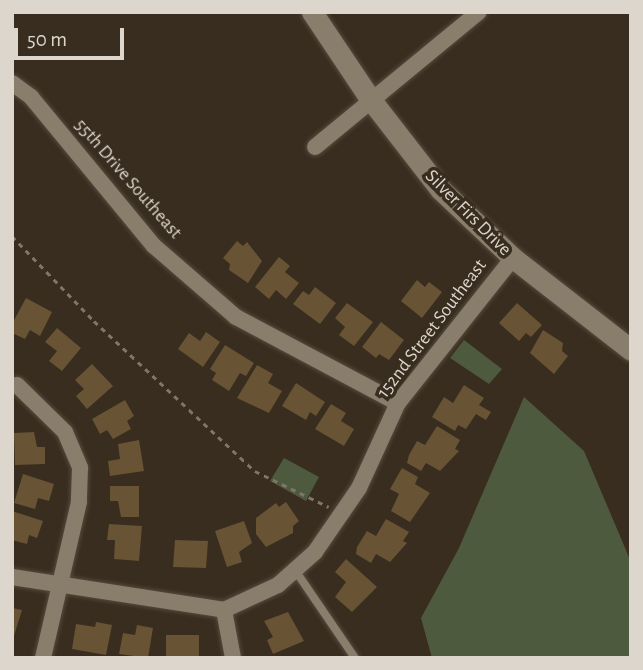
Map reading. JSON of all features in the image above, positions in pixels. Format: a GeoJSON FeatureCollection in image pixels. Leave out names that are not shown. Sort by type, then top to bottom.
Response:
{"type":"FeatureCollection","features":[{"type":"Feature","properties":{"kind":"street","name":"Silver Firs Drive"},"geometry":{"type":"LineString","coordinates":[[312,12],[371,100],[440,189],[513,258],[631,350]]}},
{"type":"Feature","properties":{"kind":"street"},"geometry":{"type":"LineString","coordinates":[[315,147],[479,12]]}},
{"type":"Feature","properties":{"kind":"street","name":"55th Drive Southeast"},"geometry":{"type":"LineString","coordinates":[[12,83],[31,97],[154,246],[236,317],[398,403]]}},
{"type":"Feature","properties":{"kind":"street","name":"152nd Street Southeast"},"geometry":{"type":"LineString","coordinates":[[224,610],[278,585],[315,552],[359,488],[398,403],[513,258]]}},
{"type":"Feature","properties":{"kind":"street"},"geometry":{"type":"LineString","coordinates":[[17,385],[65,432],[80,468],[79,502],[43,658]]}},
{"type":"Feature","properties":{"kind":"street"},"geometry":{"type":"LineString","coordinates":[[12,578],[59,588],[133,594],[224,610],[233,658]]}},
{"type":"Feature","properties":{"kind":"lane"},"geometry":{"type":"LineString","coordinates":[[295,570],[355,658]]}},
{"type":"Feature","properties":{"kind":"path"},"geometry":{"type":"LineString","coordinates":[[12,236],[94,321],[255,471],[341,514]]}},
{"type":"Feature","properties":{"kind":"green space"},"geometry":{"type":"Polygon","coordinates":[[[464,340],[502,369],[489,384],[450,358],[464,340]]]}},
{"type":"Feature","properties":{"kind":"green space"},"geometry":{"type":"Polygon","coordinates":[[[524,397],[584,451],[631,562],[631,658],[432,658],[421,618],[459,548],[524,397]]]}},
{"type":"Feature","properties":{"kind":"green space"},"geometry":{"type":"Polygon","coordinates":[[[284,458],[319,477],[306,501],[270,481],[284,458]]]}},
{"type":"Feature","properties":{"kind":"building"},"geometry":{"type":"Polygon","coordinates":[[[237,241],[243,246],[247,242],[262,261],[248,283],[229,270],[230,264],[223,258],[237,241]]]}},
{"type":"Feature","properties":{"kind":"building"},"geometry":{"type":"Polygon","coordinates":[[[279,257],[290,266],[285,272],[299,283],[286,299],[276,290],[269,299],[255,287],[279,257]]]}},
{"type":"Feature","properties":{"kind":"building"},"geometry":{"type":"Polygon","coordinates":[[[417,280],[425,287],[429,282],[442,292],[422,318],[401,301],[417,280]]]}},
{"type":"Feature","properties":{"kind":"building"},"geometry":{"type":"Polygon","coordinates":[[[315,287],[336,303],[320,324],[293,304],[303,291],[309,295],[315,287]]]}},
{"type":"Feature","properties":{"kind":"building"},"geometry":{"type":"Polygon","coordinates":[[[26,298],[52,312],[40,336],[30,330],[25,339],[12,333],[12,324],[26,298]]]}},
{"type":"Feature","properties":{"kind":"building"},"geometry":{"type":"Polygon","coordinates":[[[347,303],[373,322],[354,346],[339,335],[345,327],[335,318],[347,303]]]}},
{"type":"Feature","properties":{"kind":"building"},"geometry":{"type":"Polygon","coordinates":[[[517,303],[542,325],[531,337],[526,333],[519,341],[499,323],[517,303]]]}},
{"type":"Feature","properties":{"kind":"building"},"geometry":{"type":"Polygon","coordinates":[[[381,322],[404,340],[389,360],[379,354],[376,358],[362,347],[381,322]]]}},
{"type":"Feature","properties":{"kind":"building"},"geometry":{"type":"Polygon","coordinates":[[[57,328],[81,348],[62,371],[49,361],[57,351],[45,342],[57,328]]]}},
{"type":"Feature","properties":{"kind":"building"},"geometry":{"type":"Polygon","coordinates":[[[543,330],[563,343],[562,351],[568,356],[554,374],[530,353],[543,330]]]}},
{"type":"Feature","properties":{"kind":"building"},"geometry":{"type":"Polygon","coordinates":[[[206,332],[220,342],[203,367],[178,349],[189,333],[200,341],[206,332]]]}},
{"type":"Feature","properties":{"kind":"building"},"geometry":{"type":"Polygon","coordinates":[[[225,345],[254,363],[246,376],[240,373],[229,391],[212,380],[216,373],[210,369],[225,345]]]}},
{"type":"Feature","properties":{"kind":"building"},"geometry":{"type":"Polygon","coordinates":[[[92,364],[113,386],[87,409],[76,396],[84,389],[75,380],[92,364]]]}},
{"type":"Feature","properties":{"kind":"building"},"geometry":{"type":"Polygon","coordinates":[[[257,365],[273,374],[268,383],[282,391],[269,413],[237,398],[257,365]]]}},
{"type":"Feature","properties":{"kind":"building"},"geometry":{"type":"Polygon","coordinates":[[[296,383],[325,402],[316,416],[310,412],[306,420],[282,406],[296,383]]]}},
{"type":"Feature","properties":{"kind":"building"},"geometry":{"type":"Polygon","coordinates":[[[464,385],[484,398],[479,405],[491,412],[486,420],[476,414],[466,429],[458,425],[455,431],[432,417],[444,397],[453,403],[464,385]]]}},
{"type":"Feature","properties":{"kind":"building"},"geometry":{"type":"Polygon","coordinates":[[[125,400],[134,416],[127,421],[131,429],[113,439],[107,430],[100,434],[92,419],[125,400]]]}},
{"type":"Feature","properties":{"kind":"building"},"geometry":{"type":"Polygon","coordinates":[[[331,404],[346,413],[341,421],[354,429],[344,446],[315,429],[331,404]]]}},
{"type":"Feature","properties":{"kind":"building"},"geometry":{"type":"Polygon","coordinates":[[[437,426],[460,440],[455,449],[459,451],[440,471],[426,463],[421,471],[407,463],[409,455],[417,441],[425,445],[437,426]]]}},
{"type":"Feature","properties":{"kind":"building"},"geometry":{"type":"Polygon","coordinates":[[[34,432],[37,447],[45,447],[45,464],[15,465],[14,433],[34,432]]]}},
{"type":"Feature","properties":{"kind":"building"},"geometry":{"type":"Polygon","coordinates":[[[139,440],[144,471],[110,476],[108,461],[120,459],[118,444],[139,440]]]}},
{"type":"Feature","properties":{"kind":"building"},"geometry":{"type":"Polygon","coordinates":[[[402,468],[418,477],[415,484],[430,493],[410,522],[391,511],[399,494],[390,489],[402,468]]]}},
{"type":"Feature","properties":{"kind":"building"},"geometry":{"type":"Polygon","coordinates":[[[23,474],[54,484],[49,501],[38,498],[35,509],[14,503],[23,474]]]}},
{"type":"Feature","properties":{"kind":"building"},"geometry":{"type":"Polygon","coordinates":[[[110,486],[139,486],[139,517],[121,517],[118,501],[110,501],[110,486]]]}},
{"type":"Feature","properties":{"kind":"building"},"geometry":{"type":"Polygon","coordinates":[[[286,502],[299,521],[293,526],[293,533],[266,547],[256,534],[256,518],[276,503],[279,507],[286,502]]]}},
{"type":"Feature","properties":{"kind":"building"},"geometry":{"type":"Polygon","coordinates":[[[12,511],[43,521],[37,538],[29,535],[27,544],[12,540],[12,511]]]}},
{"type":"Feature","properties":{"kind":"building"},"geometry":{"type":"Polygon","coordinates":[[[386,519],[409,532],[403,541],[407,543],[390,562],[376,554],[371,563],[356,554],[357,547],[367,531],[376,536],[386,519]]]}},
{"type":"Feature","properties":{"kind":"building"},"geometry":{"type":"Polygon","coordinates":[[[244,521],[252,543],[239,552],[242,562],[227,567],[215,531],[244,521]]]}},
{"type":"Feature","properties":{"kind":"building"},"geometry":{"type":"Polygon","coordinates":[[[109,524],[142,526],[139,561],[114,559],[115,540],[107,540],[109,524]]]}},
{"type":"Feature","properties":{"kind":"building"},"geometry":{"type":"Polygon","coordinates":[[[175,540],[208,541],[206,568],[173,567],[175,540]]]}},
{"type":"Feature","properties":{"kind":"building"},"geometry":{"type":"Polygon","coordinates":[[[346,559],[377,587],[352,612],[335,597],[346,582],[335,572],[346,559]]]}},
{"type":"Feature","properties":{"kind":"building"},"geometry":{"type":"Polygon","coordinates":[[[12,608],[22,610],[13,639],[12,639],[12,608]]]}},
{"type":"Feature","properties":{"kind":"building"},"geometry":{"type":"Polygon","coordinates":[[[288,612],[304,641],[273,654],[267,640],[273,637],[264,621],[288,612]]]}},
{"type":"Feature","properties":{"kind":"building"},"geometry":{"type":"Polygon","coordinates":[[[96,622],[112,625],[106,655],[72,649],[76,624],[95,627],[96,622]]]}},
{"type":"Feature","properties":{"kind":"building"},"geometry":{"type":"Polygon","coordinates":[[[137,625],[153,628],[148,658],[119,654],[123,633],[135,635],[137,625]]]}},
{"type":"Feature","properties":{"kind":"building"},"geometry":{"type":"Polygon","coordinates":[[[166,635],[199,635],[199,658],[166,658],[166,635]]]}}]}
